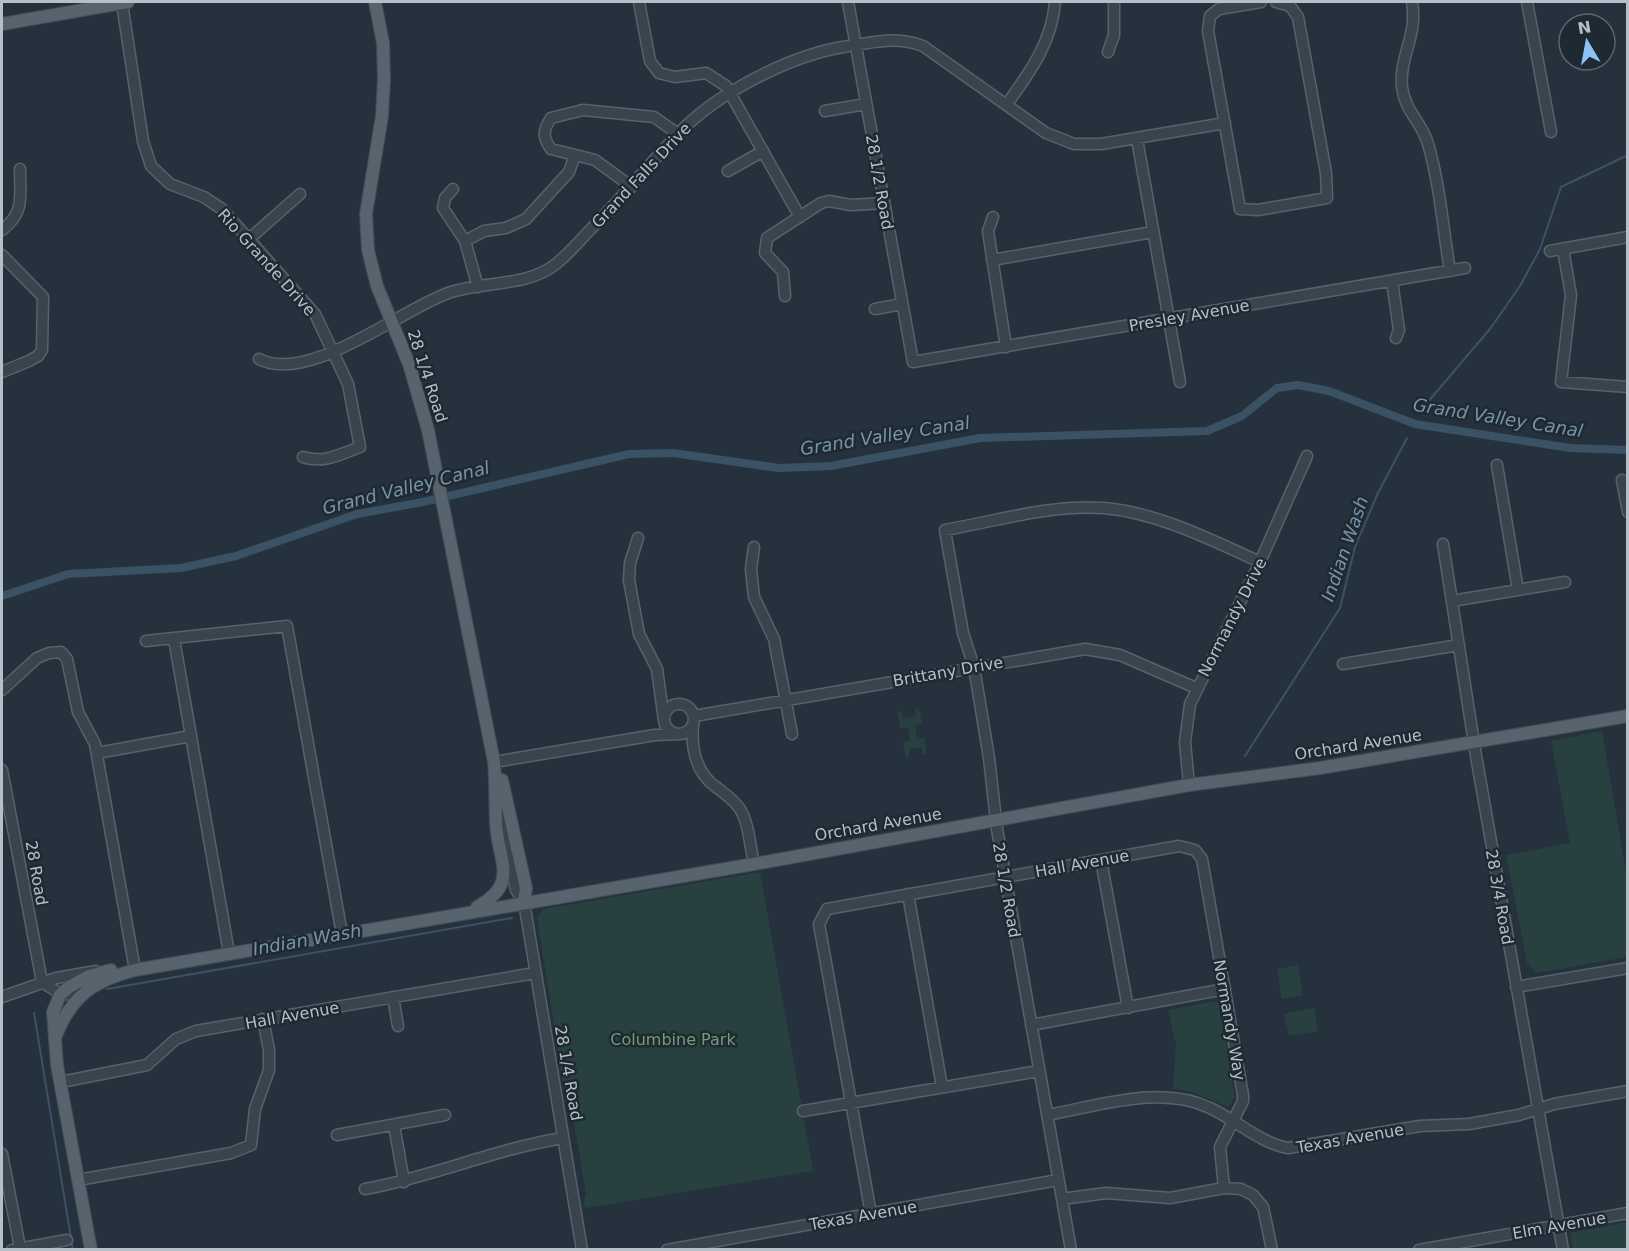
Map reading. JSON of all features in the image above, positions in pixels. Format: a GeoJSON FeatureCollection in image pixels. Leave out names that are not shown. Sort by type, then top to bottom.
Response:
{"type":"FeatureCollection","features":[{"type":"Feature","properties":{"kind":"main road"},"geometry":{"type":"LineString","coordinates":[[2,24],[125,2]]}},
{"type":"Feature","properties":{"kind":"main road","name":"28 1/4 Road"},"geometry":{"type":"LineString","coordinates":[[375,2],[382,43],[384,79],[381,116],[367,200],[366,239],[373,273],[418,390],[440,487],[494,762],[498,793]]}},
{"type":"Feature","properties":{"kind":"main road","name":"Orchard Avenue"},"geometry":{"type":"LineString","coordinates":[[86,991],[102,980],[135,970],[230,953],[754,864],[1189,785],[1320,768],[1628,716]]}},
{"type":"Feature","properties":{"kind":"main road","name":"28 1/4 Road"},"geometry":{"type":"LineString","coordinates":[[494,762],[504,787],[526,888],[524,902]]}},
{"type":"Feature","properties":{"kind":"main road"},"geometry":{"type":"LineString","coordinates":[[462,913],[492,899],[503,881],[505,872],[496,824],[498,793]]}},
{"type":"Feature","properties":{"kind":"main road"},"geometry":{"type":"LineString","coordinates":[[91,1250],[61,1082],[53,1012],[60,995],[79,981],[111,970]]}},
{"type":"Feature","properties":{"kind":"main road","name":"Orchard Avenue"},"geometry":{"type":"LineString","coordinates":[[111,970],[135,970]]}},
{"type":"Feature","properties":{"kind":"main road"},"geometry":{"type":"LineString","coordinates":[[55,1038],[68,1011],[86,991]]}},
{"type":"Feature","properties":{"kind":"street","name":"Rio Grande Drive"},"geometry":{"type":"LineString","coordinates":[[125,2],[143,141],[151,166],[170,184],[204,197],[222,209],[315,314],[348,384],[360,447],[315,461],[303,457]]}},
{"type":"Feature","properties":{"kind":"street"},"geometry":{"type":"LineString","coordinates":[[639,2],[645,38],[654,68],[666,76],[706,73],[720,80],[731,94],[800,217]]}},
{"type":"Feature","properties":{"kind":"street","name":"28 1/2 Road"},"geometry":{"type":"LineString","coordinates":[[848,2],[913,362]]}},
{"type":"Feature","properties":{"kind":"street"},"geometry":{"type":"LineString","coordinates":[[1007,104],[1047,41],[1054,21],[1055,2]]}},
{"type":"Feature","properties":{"kind":"street"},"geometry":{"type":"LineString","coordinates":[[1108,52],[1114,35],[1114,2]]}},
{"type":"Feature","properties":{"kind":"street"},"geometry":{"type":"LineString","coordinates":[[1261,2],[1219,9],[1210,16],[1208,31],[1240,209],[1258,210],[1327,198],[1326,173],[1298,17],[1290,6],[1278,2]]}},
{"type":"Feature","properties":{"kind":"street"},"geometry":{"type":"LineString","coordinates":[[1412,2],[1413,36],[1404,61],[1402,84],[1409,112],[1427,142],[1450,270]]}},
{"type":"Feature","properties":{"kind":"street"},"geometry":{"type":"LineString","coordinates":[[1527,2],[1551,132]]}},
{"type":"Feature","properties":{"kind":"street","name":"Grand Falls Drive"},"geometry":{"type":"LineString","coordinates":[[259,359],[268,364],[282,364],[320,357],[436,297],[532,277],[549,270],[632,188],[678,134],[695,118],[731,94],[804,55],[855,45],[899,40],[923,46],[1046,133],[1074,144],[1101,144],[1137,139],[1225,123]]}},
{"type":"Feature","properties":{"kind":"street"},"geometry":{"type":"LineString","coordinates":[[825,111],[866,104]]}},
{"type":"Feature","properties":{"kind":"street"},"geometry":{"type":"LineString","coordinates":[[632,188],[595,160],[558,152],[547,144],[544,129],[551,118],[583,110],[654,117],[678,134]]}},
{"type":"Feature","properties":{"kind":"street"},"geometry":{"type":"LineString","coordinates":[[1137,139],[1167,319],[1180,382]]}},
{"type":"Feature","properties":{"kind":"street"},"geometry":{"type":"LineString","coordinates":[[728,171],[763,151]]}},
{"type":"Feature","properties":{"kind":"street"},"geometry":{"type":"LineString","coordinates":[[465,241],[484,231],[512,226],[526,219],[569,172],[575,154]]}},
{"type":"Feature","properties":{"kind":"street"},"geometry":{"type":"LineString","coordinates":[[2,230],[17,216],[20,207],[20,169]]}},
{"type":"Feature","properties":{"kind":"street"},"geometry":{"type":"LineString","coordinates":[[453,189],[445,198],[443,208],[465,241],[478,287]]}},
{"type":"Feature","properties":{"kind":"street"},"geometry":{"type":"LineString","coordinates":[[249,239],[300,194]]}},
{"type":"Feature","properties":{"kind":"street"},"geometry":{"type":"LineString","coordinates":[[785,296],[783,272],[770,260],[765,246],[767,238],[829,201],[851,205],[884,203]]}},
{"type":"Feature","properties":{"kind":"street"},"geometry":{"type":"LineString","coordinates":[[993,217],[988,231],[1006,347]]}},
{"type":"Feature","properties":{"kind":"street"},"geometry":{"type":"LineString","coordinates":[[992,260],[1153,232]]}},
{"type":"Feature","properties":{"kind":"street"},"geometry":{"type":"LineString","coordinates":[[1550,251],[1628,237]]}},
{"type":"Feature","properties":{"kind":"street"},"geometry":{"type":"LineString","coordinates":[[1563,249],[1571,295],[1561,382],[1628,387]]}},
{"type":"Feature","properties":{"kind":"street"},"geometry":{"type":"LineString","coordinates":[[2,255],[39,292],[44,305],[42,350],[38,356],[2,372]]}},
{"type":"Feature","properties":{"kind":"street","name":"Presley Avenue"},"geometry":{"type":"LineString","coordinates":[[913,362],[1465,268]]}},
{"type":"Feature","properties":{"kind":"street"},"geometry":{"type":"LineString","coordinates":[[1392,281],[1399,330],[1396,338]]}},
{"type":"Feature","properties":{"kind":"street"},"geometry":{"type":"LineString","coordinates":[[875,309],[902,304]]}},
{"type":"Feature","properties":{"kind":"street","name":"Normandy Drive"},"geometry":{"type":"LineString","coordinates":[[1189,785],[1185,730],[1196,688],[1260,562],[1307,456]]}},
{"type":"Feature","properties":{"kind":"street"},"geometry":{"type":"LineString","coordinates":[[1497,465],[1518,590]]}},
{"type":"Feature","properties":{"kind":"street"},"geometry":{"type":"LineString","coordinates":[[1622,480],[1628,512]]}},
{"type":"Feature","properties":{"kind":"street","name":"28 1/2 Road"},"geometry":{"type":"LineString","coordinates":[[1071,1250],[995,819],[989,758],[974,667],[963,633],[945,530],[1050,512],[1105,508],[1172,524],[1260,562]]}},
{"type":"Feature","properties":{"kind":"street"},"geometry":{"type":"LineString","coordinates":[[638,537],[630,563],[629,580],[639,634],[657,669],[664,720],[670,731],[679,734]]}},
{"type":"Feature","properties":{"kind":"street","name":"28 3/4 Road"},"geometry":{"type":"LineString","coordinates":[[1443,544],[1473,743],[1563,1250]]}},
{"type":"Feature","properties":{"kind":"street"},"geometry":{"type":"LineString","coordinates":[[754,547],[751,569],[754,597],[774,639],[792,734]]}},
{"type":"Feature","properties":{"kind":"street"},"geometry":{"type":"LineString","coordinates":[[1452,601],[1565,582]]}},
{"type":"Feature","properties":{"kind":"street"},"geometry":{"type":"LineString","coordinates":[[146,641],[286,626],[342,934]]}},
{"type":"Feature","properties":{"kind":"street"},"geometry":{"type":"LineString","coordinates":[[174,639],[230,953]]}},
{"type":"Feature","properties":{"kind":"street"},"geometry":{"type":"LineString","coordinates":[[1343,664],[1459,645]]}},
{"type":"Feature","properties":{"kind":"street","name":"Brittany Drive"},"geometry":{"type":"LineString","coordinates":[[694,720],[786,700],[1070,650],[1096,649],[1120,655],[1196,688]]}},
{"type":"Feature","properties":{"kind":"street"},"geometry":{"type":"LineString","coordinates":[[2,690],[43,654],[61,652],[69,663],[78,712],[93,738],[97,753],[135,970]]}},
{"type":"Feature","properties":{"kind":"street"},"geometry":{"type":"LineString","coordinates":[[664,720],[670,706],[680,704],[689,707],[694,720],[693,744],[698,764],[708,780],[730,797],[741,812],[754,864]]}},
{"type":"Feature","properties":{"kind":"street"},"geometry":{"type":"LineString","coordinates":[[494,762],[655,735],[679,734],[686,732],[694,720]]}},
{"type":"Feature","properties":{"kind":"street"},"geometry":{"type":"LineString","coordinates":[[97,753],[191,736]]}},
{"type":"Feature","properties":{"kind":"street","name":"28 Road"},"geometry":{"type":"LineString","coordinates":[[2,770],[42,982]]}},
{"type":"Feature","properties":{"kind":"street","name":"28 1/4 Road"},"geometry":{"type":"LineString","coordinates":[[498,793],[516,890],[524,902],[582,1250]]}},
{"type":"Feature","properties":{"kind":"street","name":"Hall Avenue"},"geometry":{"type":"LineString","coordinates":[[852,1103],[819,924],[827,909],[1179,846],[1195,850]]}},
{"type":"Feature","properties":{"kind":"street","name":"Normandy Way"},"geometry":{"type":"LineString","coordinates":[[1195,850],[1203,865],[1243,1095],[1243,1101],[1231,1120],[1220,1147],[1224,1188]]}},
{"type":"Feature","properties":{"kind":"street"},"geometry":{"type":"LineString","coordinates":[[1101,860],[1128,1008]]}},
{"type":"Feature","properties":{"kind":"street"},"geometry":{"type":"LineString","coordinates":[[908,894],[942,1087]]}},
{"type":"Feature","properties":{"kind":"street"},"geometry":{"type":"LineString","coordinates":[[1516,987],[1628,968]]}},
{"type":"Feature","properties":{"kind":"street","name":"Orchard Avenue"},"geometry":{"type":"LineString","coordinates":[[2,997],[42,982],[111,970]]}},
{"type":"Feature","properties":{"kind":"street","name":"Hall Avenue"},"geometry":{"type":"LineString","coordinates":[[61,1082],[147,1065],[176,1039],[184,1035],[535,973]]}},
{"type":"Feature","properties":{"kind":"street"},"geometry":{"type":"LineString","coordinates":[[42,982],[60,995]]}},
{"type":"Feature","properties":{"kind":"street"},"geometry":{"type":"LineString","coordinates":[[1031,1025],[1225,989]]}},
{"type":"Feature","properties":{"kind":"street","name":"Orchard Avenue"},"geometry":{"type":"LineString","coordinates":[[60,995],[74,995],[86,991]]}},
{"type":"Feature","properties":{"kind":"street"},"geometry":{"type":"LineString","coordinates":[[393,997],[398,1026]]}},
{"type":"Feature","properties":{"kind":"street"},"geometry":{"type":"LineString","coordinates":[[78,1180],[231,1153],[251,1145],[255,1109],[269,1070],[269,1050],[263,1020]]}},
{"type":"Feature","properties":{"kind":"street"},"geometry":{"type":"LineString","coordinates":[[803,1111],[1039,1071]]}},
{"type":"Feature","properties":{"kind":"street","name":"Texas Avenue"},"geometry":{"type":"LineString","coordinates":[[1047,1115],[1138,1099],[1183,1097],[1274,1144],[1288,1148],[1420,1126],[1469,1124],[1628,1091]]}},
{"type":"Feature","properties":{"kind":"street"},"geometry":{"type":"LineString","coordinates":[[852,1103],[871,1214]]}},
{"type":"Feature","properties":{"kind":"street"},"geometry":{"type":"LineString","coordinates":[[337,1135],[445,1115]]}},
{"type":"Feature","properties":{"kind":"street"},"geometry":{"type":"LineString","coordinates":[[394,1125],[404,1182]]}},
{"type":"Feature","properties":{"kind":"street"},"geometry":{"type":"LineString","coordinates":[[365,1189],[404,1182],[508,1149],[563,1138]]}},
{"type":"Feature","properties":{"kind":"street"},"geometry":{"type":"LineString","coordinates":[[2,1154],[16,1249],[67,1240]]}},
{"type":"Feature","properties":{"kind":"street","name":"Texas Avenue"},"geometry":{"type":"LineString","coordinates":[[667,1250],[1058,1180]]}},
{"type":"Feature","properties":{"kind":"street"},"geometry":{"type":"LineString","coordinates":[[1062,1198],[1106,1193],[1170,1198],[1224,1188],[1248,1192],[1259,1200],[1266,1216],[1272,1250]]}},
{"type":"Feature","properties":{"kind":"street","name":"Elm Avenue"},"geometry":{"type":"LineString","coordinates":[[1419,1250],[1628,1213]]}},
{"type":"Feature","properties":{"kind":"green space"},"geometry":{"type":"Polygon","coordinates":[[[915,709],[919,709],[922,724],[915,725],[917,739],[924,738],[927,754],[923,754],[922,747],[909,749],[909,757],[906,758],[903,742],[910,740],[908,727],[900,728],[898,712],[901,711],[903,719],[916,716],[915,709]]]}},
{"type":"Feature","properties":{"kind":"green space"},"geometry":{"type":"Polygon","coordinates":[[[1602,731],[1627,878],[1627,957],[1537,973],[1527,963],[1506,855],[1570,843],[1551,741],[1602,731]]]}},
{"type":"Feature","properties":{"kind":"green space","name":"Columbine Park"},"geometry":{"type":"Polygon","coordinates":[[[760,872],[813,1171],[585,1208],[586,1194],[572,1111],[567,1107],[537,918],[543,909],[760,872]]]}},
{"type":"Feature","properties":{"kind":"green space"},"geometry":{"type":"Polygon","coordinates":[[[1298,965],[1303,995],[1282,999],[1277,969],[1298,965]]]}},
{"type":"Feature","properties":{"kind":"green space"},"geometry":{"type":"Polygon","coordinates":[[[1215,1001],[1219,1003],[1235,1097],[1228,1107],[1190,1091],[1173,1089],[1176,1044],[1168,1010],[1215,1001]]]}},
{"type":"Feature","properties":{"kind":"green space"},"geometry":{"type":"Polygon","coordinates":[[[1314,1008],[1318,1031],[1289,1036],[1284,1014],[1314,1008]]]}},
{"type":"Feature","properties":{"kind":"green space"},"geometry":{"type":"Polygon","coordinates":[[[1627,1222],[1627,1249],[1573,1249],[1570,1233],[1627,1222]]]}},
{"type":"Feature","properties":{"kind":"waterway","name":"Indian Wash"},"geometry":{"type":"LineString","coordinates":[[1421,410],[1490,329],[1520,286],[1540,249],[1561,187],[1628,155]]}},
{"type":"Feature","properties":{"kind":"waterway","name":"Grand Valley Canal"},"geometry":{"type":"LineString","coordinates":[[2,596],[68,574],[181,568],[236,556],[357,514],[423,502],[629,454],[673,453],[779,468],[831,466],[980,438],[1207,431],[1242,416],[1277,388],[1298,385],[1329,391],[1415,424],[1570,448],[1628,450]]}},
{"type":"Feature","properties":{"kind":"waterway","name":"Indian Wash"},"geometry":{"type":"LineString","coordinates":[[1245,756],[1340,608],[1355,547],[1378,493],[1407,438]]}},
{"type":"Feature","properties":{"kind":"waterway","name":"Indian Wash"},"geometry":{"type":"LineString","coordinates":[[107,989],[512,918]]}},
{"type":"Feature","properties":{"kind":"waterway","name":"Indian Wash"},"geometry":{"type":"LineString","coordinates":[[34,1013],[73,1250]]}}]}
